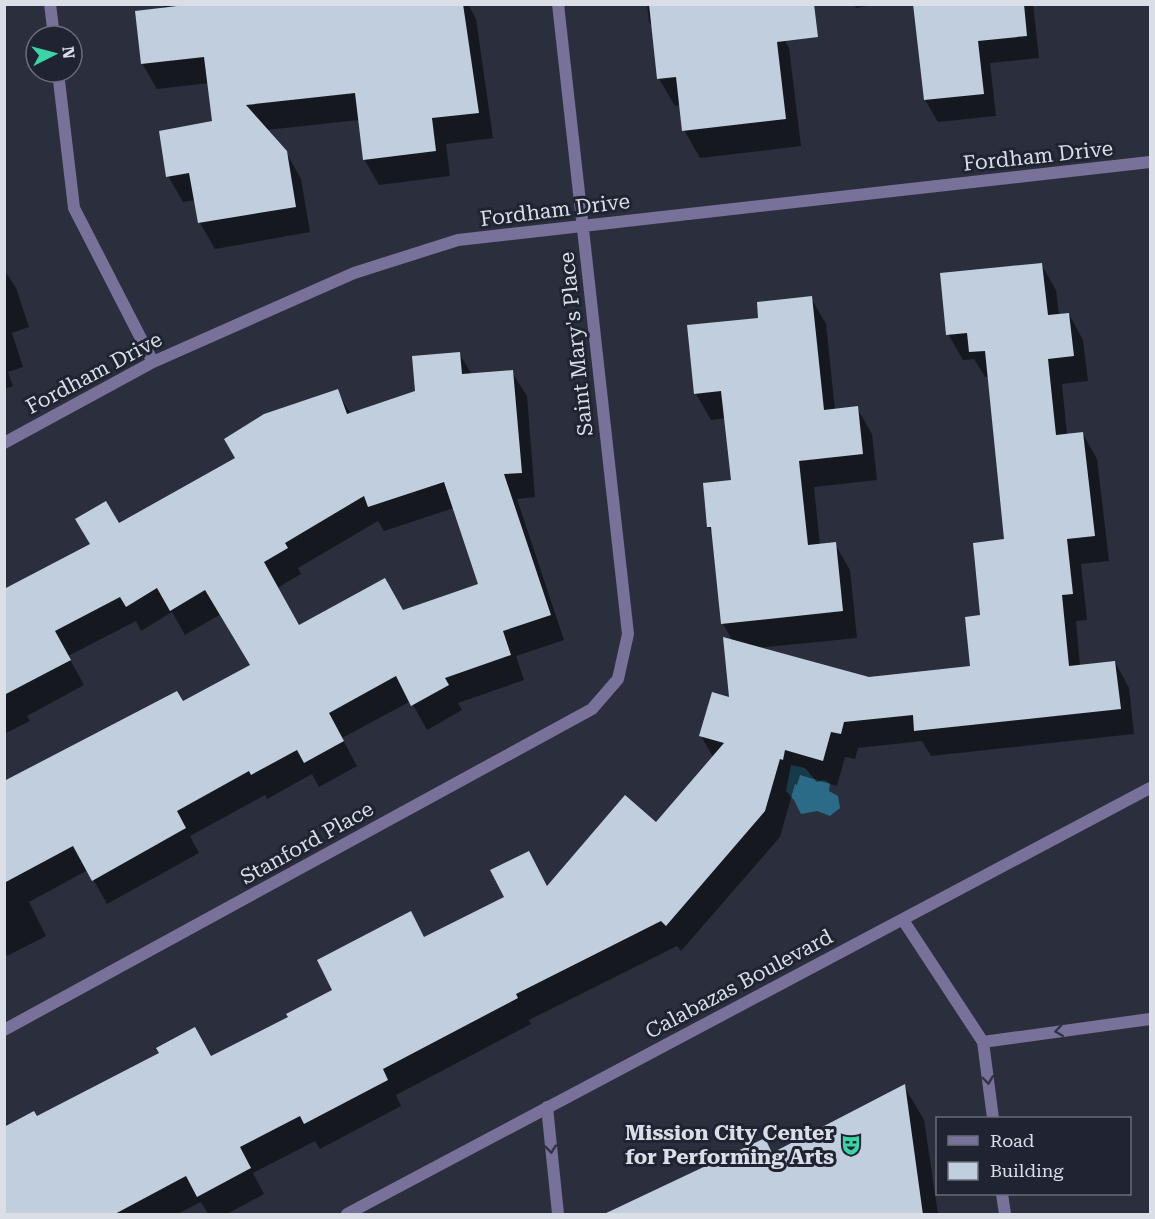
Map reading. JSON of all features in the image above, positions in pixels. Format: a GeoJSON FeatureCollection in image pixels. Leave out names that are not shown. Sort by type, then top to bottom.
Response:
{"type":"FeatureCollection","features":[{"type":"Feature","properties":{"kind":"street"},"geometry":{"type":"LineString","coordinates":[[50,4],[52,24]]}},
{"type":"Feature","properties":{"kind":"street","name":"Saint Mary's Place"},"geometry":{"type":"LineString","coordinates":[[558,4],[628,634],[618,679]]}},
{"type":"Feature","properties":{"kind":"street"},"geometry":{"type":"LineString","coordinates":[[59,84],[74,208],[153,362]]}},
{"type":"Feature","properties":{"kind":"street","name":"Fordham Drive"},"geometry":{"type":"LineString","coordinates":[[4,443],[153,362],[354,273],[458,240],[1150,162]]}},
{"type":"Feature","properties":{"kind":"street","name":"Stanford Place"},"geometry":{"type":"LineString","coordinates":[[4,1030],[592,709],[618,679]]}},
{"type":"Feature","properties":{"kind":"street","name":"Calabazas Boulevard"},"geometry":{"type":"LineString","coordinates":[[346,1215],[1150,788]]}},
{"type":"Feature","properties":{"kind":"street"},"geometry":{"type":"LineString","coordinates":[[903,920],[983,1042],[993,1117]]}},
{"type":"Feature","properties":{"kind":"street"},"geometry":{"type":"LineString","coordinates":[[983,1042],[1150,1019]]}},
{"type":"Feature","properties":{"kind":"street"},"geometry":{"type":"LineString","coordinates":[[547,1107],[558,1215]]}},
{"type":"Feature","properties":{"kind":"street"},"geometry":{"type":"LineString","coordinates":[[1002,1195],[1005,1215]]}},
{"type":"Feature","properties":{"kind":"water"},"geometry":{"type":"Polygon","coordinates":[[[791,765],[805,768],[817,782],[824,780],[830,783],[829,791],[838,796],[840,808],[830,816],[817,811],[801,814],[786,791],[791,765]]]}},
{"type":"Feature","properties":{"kind":"building"},"geometry":{"type":"Polygon","coordinates":[[[194,4],[463,4],[479,113],[432,118],[436,151],[363,160],[355,93],[246,105],[287,151],[296,207],[198,223],[189,173],[166,177],[159,131],[212,121],[204,57],[141,64],[135,11],[194,4]]]}},
{"type":"Feature","properties":{"kind":"building"},"geometry":{"type":"Polygon","coordinates":[[[649,4],[814,4],[818,37],[777,42],[786,119],[682,131],[676,77],[657,79],[649,4]]]}},
{"type":"Feature","properties":{"kind":"building"},"geometry":{"type":"Polygon","coordinates":[[[913,4],[1024,4],[1027,36],[978,41],[984,94],[924,100],[913,4]]]}},
{"type":"Feature","properties":{"kind":"building"},"geometry":{"type":"Polygon","coordinates":[[[1042,263],[1048,315],[1069,313],[1074,356],[1048,359],[1056,435],[1083,432],[1095,536],[1067,539],[1073,594],[1062,595],[1069,666],[1115,661],[1121,709],[914,731],[913,715],[844,722],[841,734],[831,732],[823,761],[785,750],[783,760],[780,759],[765,811],[666,926],[661,921],[516,994],[518,998],[383,1069],[388,1080],[304,1124],[300,1116],[240,1147],[251,1168],[197,1197],[186,1176],[113,1215],[4,1215],[4,1127],[34,1111],[37,1116],[159,1053],[156,1048],[195,1027],[211,1056],[288,1017],[286,1014],[332,990],[317,960],[411,911],[424,937],[504,897],[490,870],[529,851],[547,886],[625,795],[656,822],[724,743],[699,736],[712,692],[729,697],[723,637],[869,677],[970,666],[965,617],[980,615],[973,543],[1004,539],[985,351],[969,352],[967,333],[946,335],[940,273],[1042,263]]]}},
{"type":"Feature","properties":{"kind":"building"},"geometry":{"type":"Polygon","coordinates":[[[812,296],[824,410],[858,406],[863,454],[799,461],[808,545],[836,542],[843,611],[721,624],[711,527],[707,527],[703,483],[731,480],[721,391],[694,394],[687,325],[758,318],[757,302],[812,296]]]}},
{"type":"Feature","properties":{"kind":"building"},"geometry":{"type":"Polygon","coordinates":[[[460,352],[462,374],[513,370],[522,473],[504,474],[551,615],[503,631],[511,655],[445,678],[449,685],[411,706],[396,676],[329,713],[344,741],[304,763],[297,750],[251,775],[249,771],[177,811],[186,828],[92,881],[73,846],[4,883],[4,781],[177,691],[183,701],[250,665],[205,590],[170,611],[157,588],[126,607],[120,597],[55,631],[71,660],[4,695],[4,589],[90,544],[75,519],[106,501],[119,523],[235,458],[224,439],[264,414],[338,389],[347,414],[415,391],[412,356],[460,352]],[[444,482],[368,507],[364,496],[285,543],[288,548],[264,562],[299,625],[385,578],[403,610],[478,584],[444,482]]]}},
{"type":"Feature","properties":{"kind":"building","name":"Mission City Center for Performing Arts"},"geometry":{"type":"Polygon","coordinates":[[[905,1084],[923,1215],[602,1215],[765,1138],[772,1153],[905,1084]]]}},
{"type":"Feature","properties":{"kind":"place","name":"Mission City Center for Performing Arts"},"geometry":{"type":"Point","coordinates":[851,1145]}}]}
